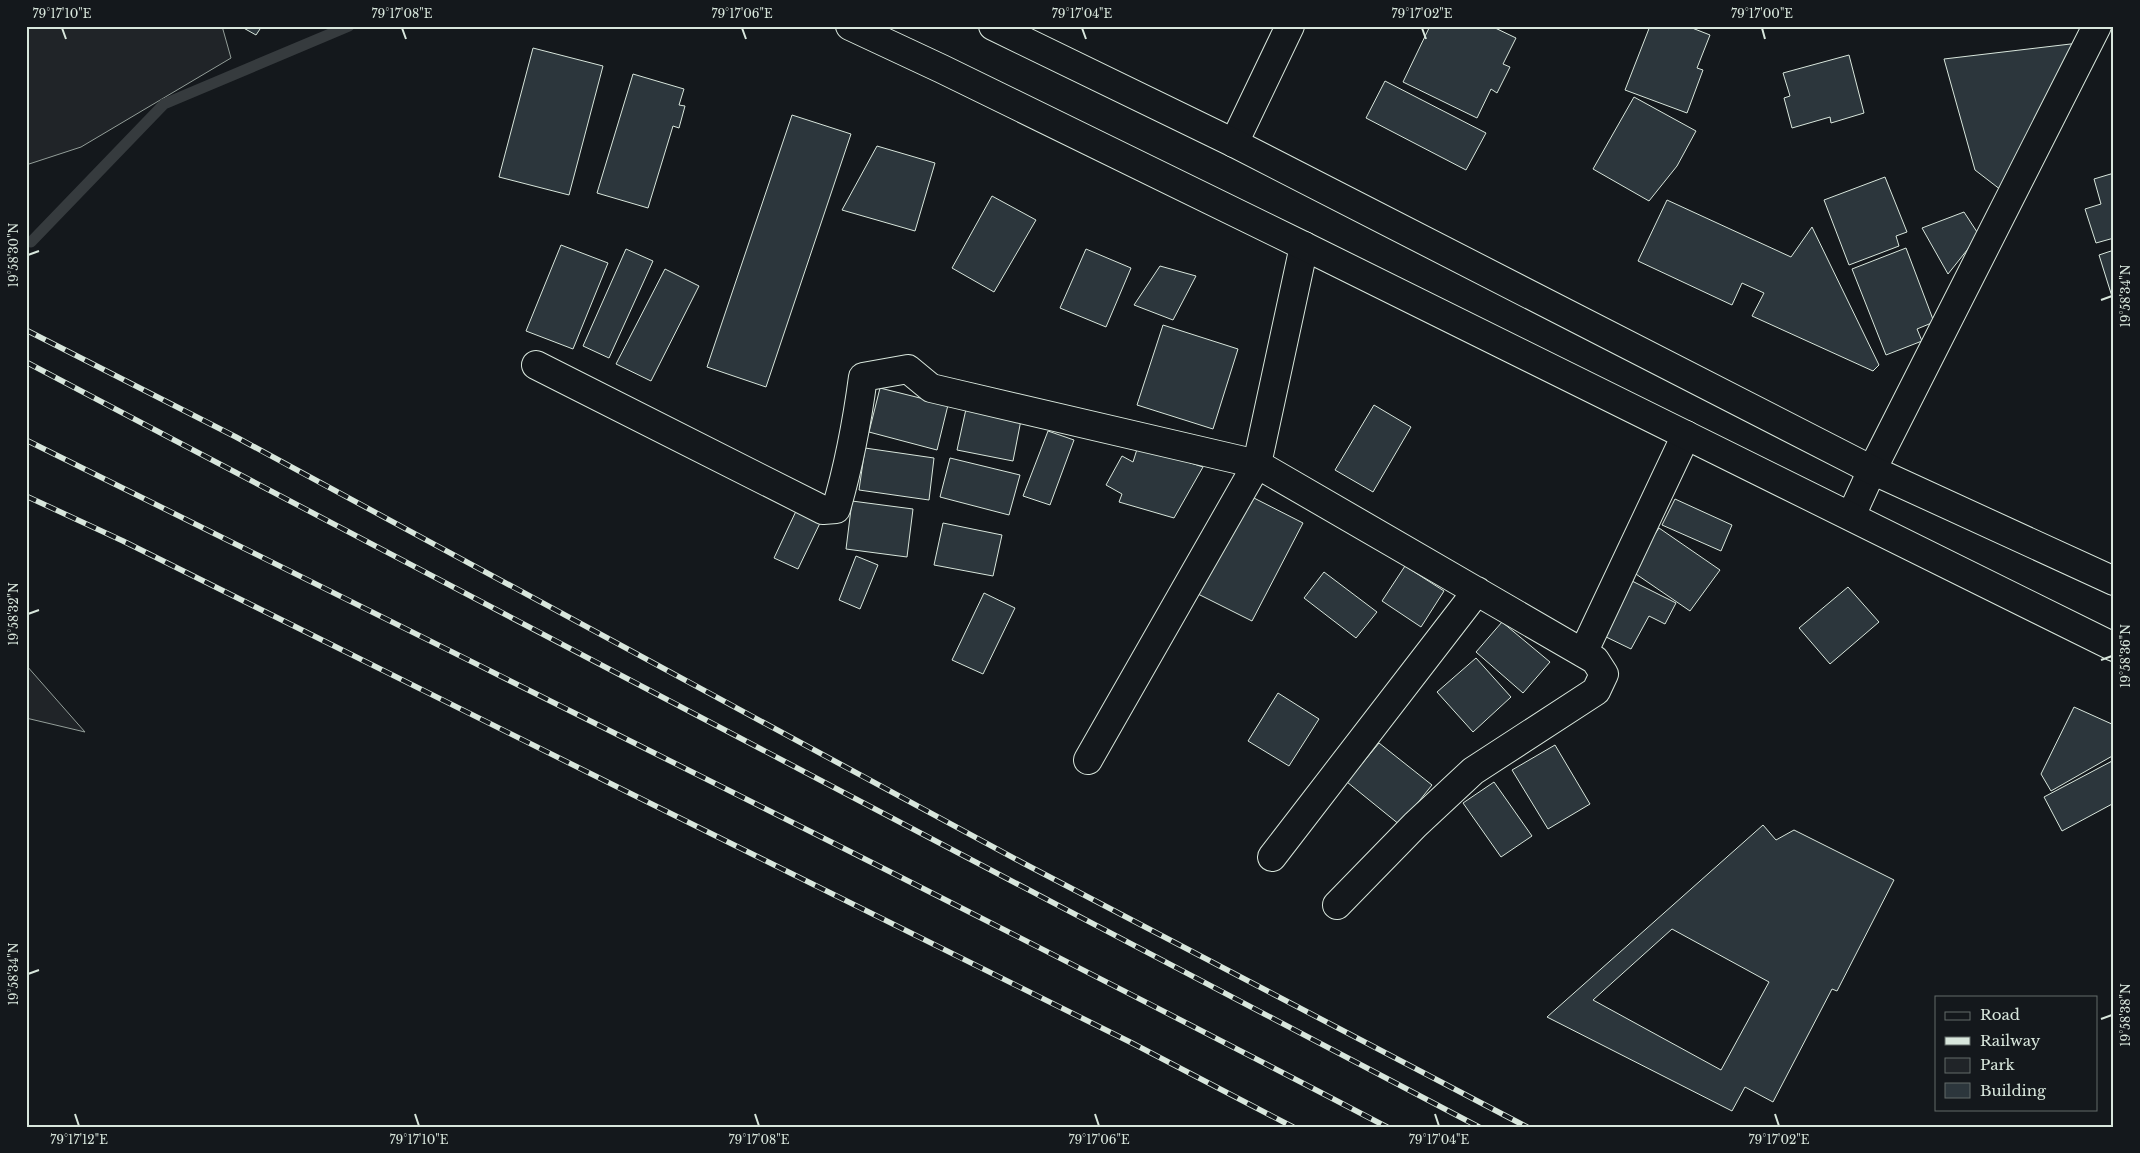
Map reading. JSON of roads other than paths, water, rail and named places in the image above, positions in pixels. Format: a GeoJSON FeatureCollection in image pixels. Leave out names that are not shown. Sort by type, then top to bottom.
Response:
{"type":"FeatureCollection","features":[{"type":"Feature","properties":{"kind":"main road"},"geometry":{"type":"LineString","coordinates":[[850,26],[1304,246],[2114,647]]}},
{"type":"Feature","properties":{"kind":"main road"},"geometry":{"type":"LineString","coordinates":[[993,26],[1234,143],[1872,470],[2114,581]]}},
{"type":"Feature","properties":{"kind":"main road"},"geometry":{"type":"LineString","coordinates":[[1234,143],[1290,26]]}},
{"type":"Feature","properties":{"kind":"main road"},"geometry":{"type":"LineString","coordinates":[[1851,516],[1872,470],[2097,26]]}},
{"type":"Feature","properties":{"kind":"main road"},"geometry":{"type":"LineString","coordinates":[[1088,760],[1257,464],[1304,246]]}},
{"type":"Feature","properties":{"kind":"main road"},"geometry":{"type":"LineString","coordinates":[[536,365],[823,510],[836,509],[843,486],[853,445],[863,377],[908,369],[931,388],[1257,464],[1595,660],[1604,674],[1596,691],[1473,771],[1414,824],[1337,905]]}},
{"type":"Feature","properties":{"kind":"main road"},"geometry":{"type":"LineString","coordinates":[[1583,653],[1686,435]]}},
{"type":"Feature","properties":{"kind":"main road"},"geometry":{"type":"LineString","coordinates":[[1272,857],[1477,591]]}},
{"type":"Feature","properties":{"kind":"waterway"},"geometry":{"type":"LineString","coordinates":[[31,242],[164,104],[349,26]]}},
{"type":"Feature","properties":{"kind":"railway"},"geometry":{"type":"LineString","coordinates":[[26,330],[236,437],[1023,863],[1527,1127]]}},
{"type":"Feature","properties":{"kind":"railway"},"geometry":{"type":"LineString","coordinates":[[26,362],[1479,1127]]}},
{"type":"Feature","properties":{"kind":"railway"},"geometry":{"type":"LineString","coordinates":[[26,440],[879,866],[1387,1127]]}},
{"type":"Feature","properties":{"kind":"railway"},"geometry":{"type":"LineString","coordinates":[[26,496],[123,541],[1130,1042],[1293,1127]]}}]}
